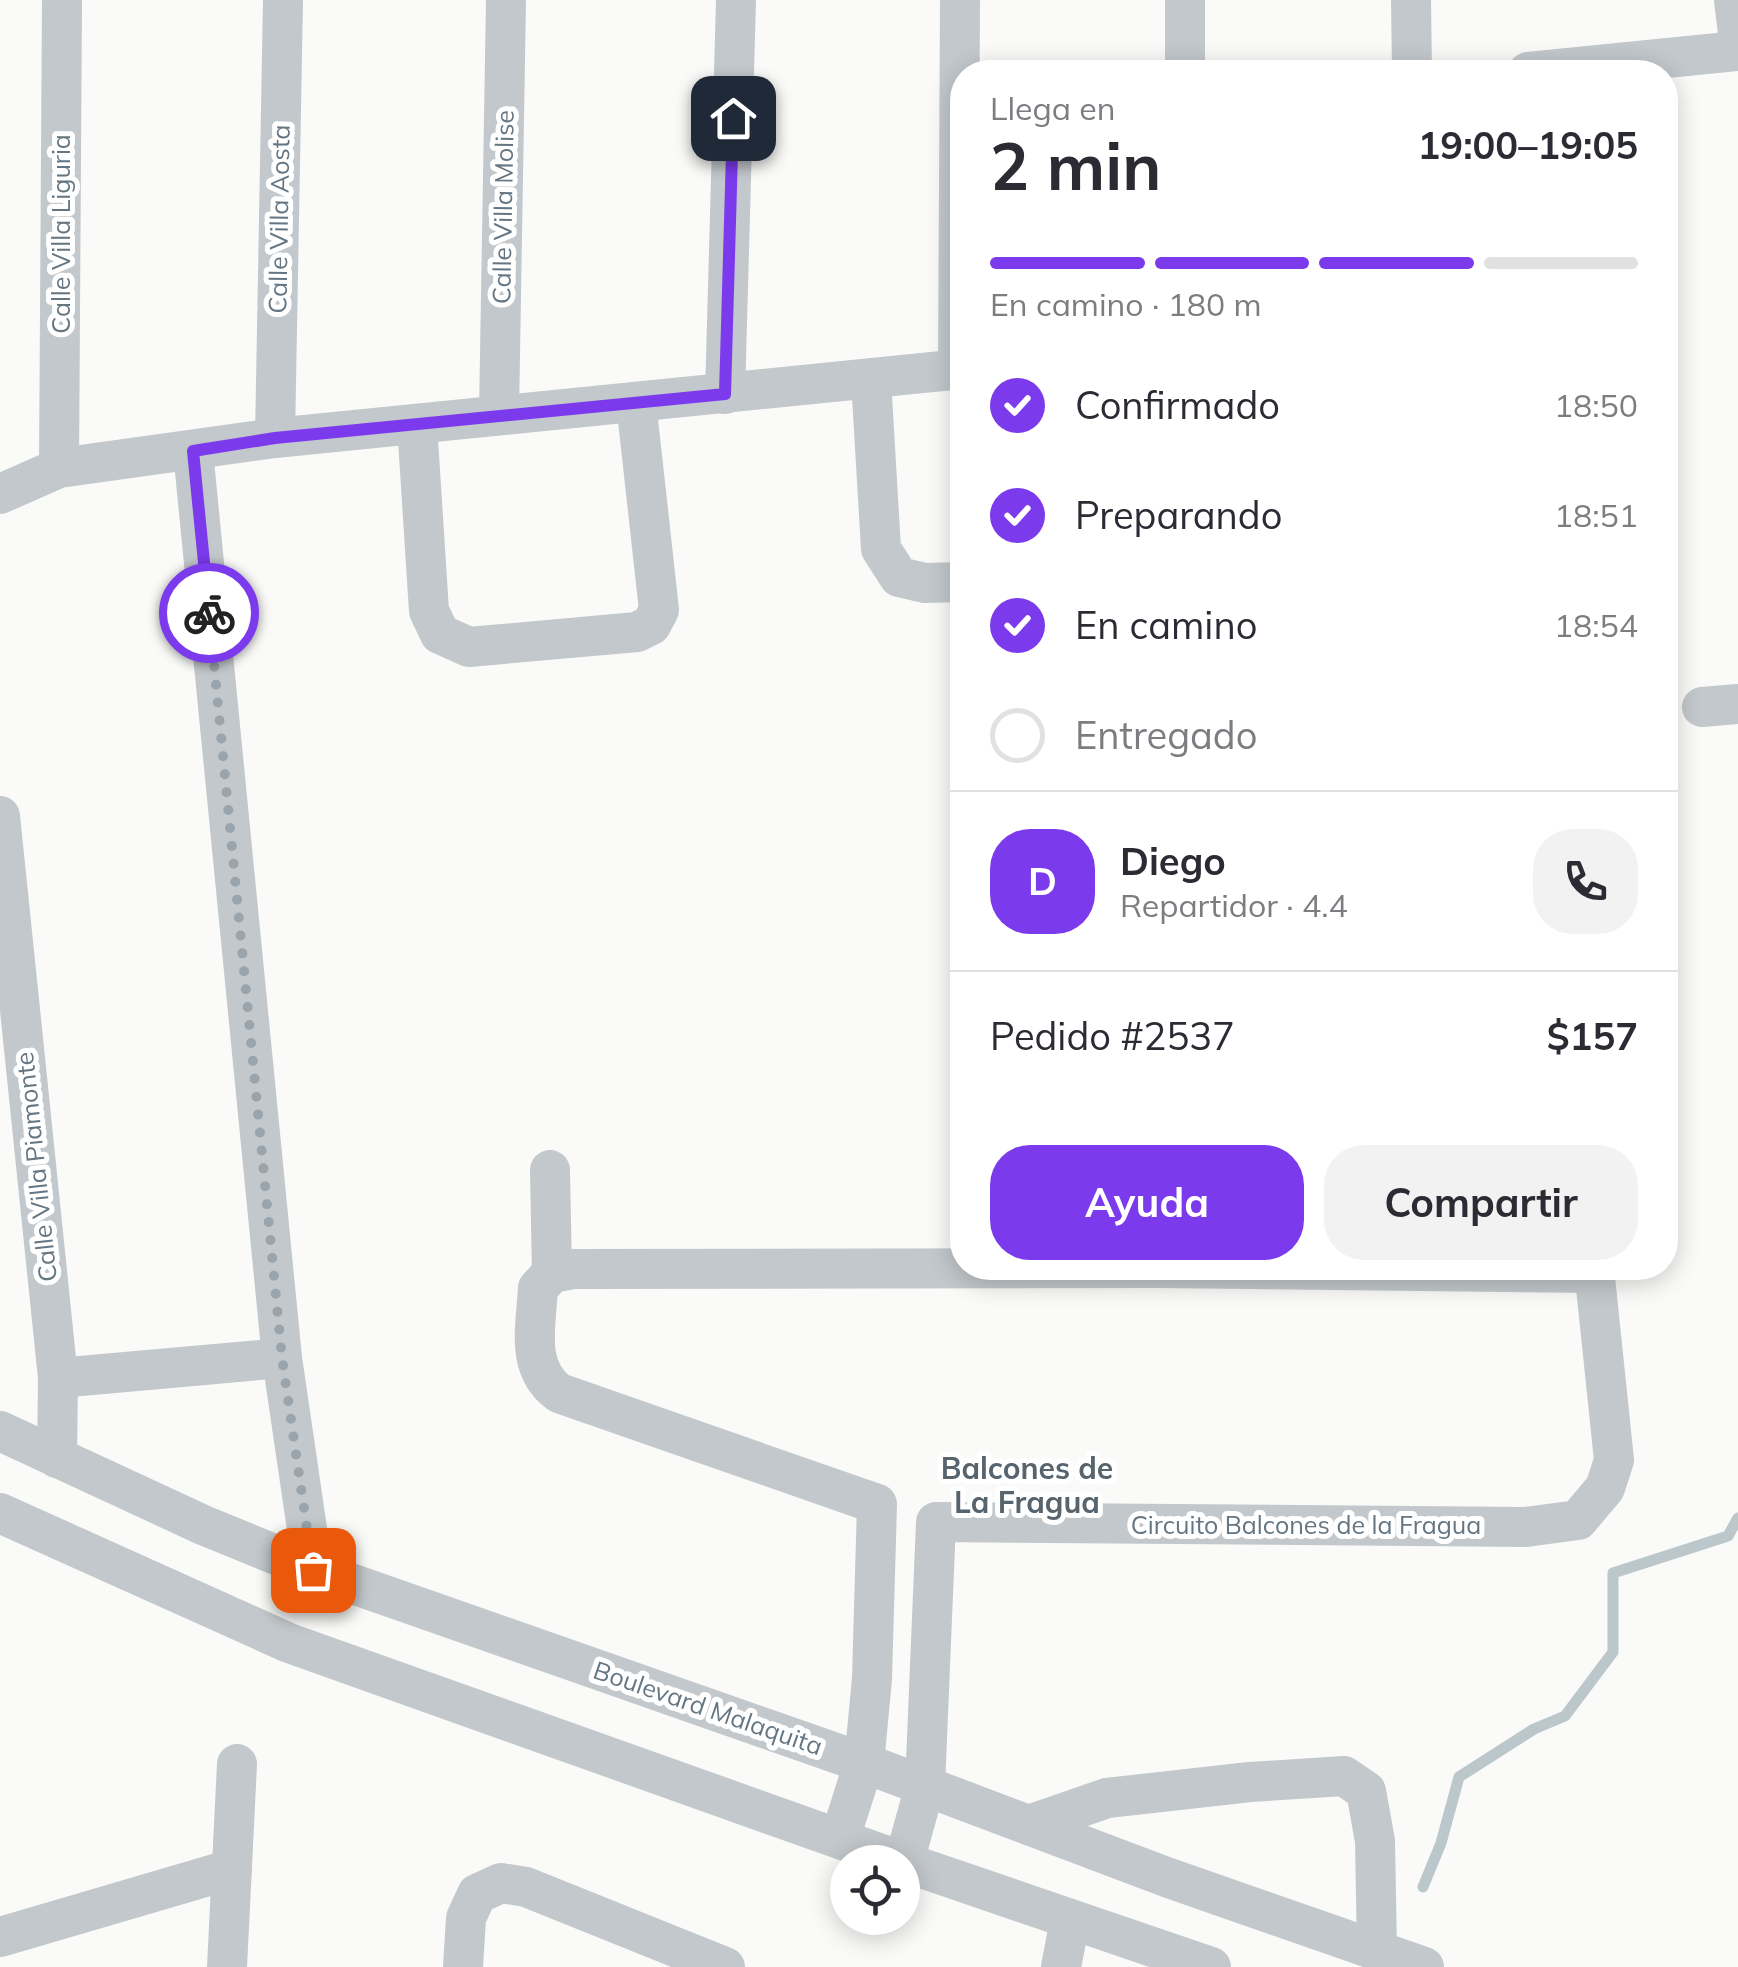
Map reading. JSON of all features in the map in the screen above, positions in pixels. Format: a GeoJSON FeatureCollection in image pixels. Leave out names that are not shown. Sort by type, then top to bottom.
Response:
{"type":"FeatureCollection","features":[{"type":"Feature","properties":{"kind":"street","name":"Calle Villa Liguria"},"geometry":{"type":"LineString","coordinates":[[59,468],[62,0]]}},
{"type":"Feature","properties":{"kind":"street","name":"Calle Villa Aosta"},"geometry":{"type":"LineString","coordinates":[[275,438],[283,0]]}},
{"type":"Feature","properties":{"kind":"street","name":"Calle Villa Molise"},"geometry":{"type":"LineString","coordinates":[[500,414],[506,0]]}},
{"type":"Feature","properties":{"kind":"street"},"geometry":{"type":"LineString","coordinates":[[725,394],[736,0]]}},
{"type":"Feature","properties":{"kind":"street"},"geometry":{"type":"LineString","coordinates":[[960,0],[960,60]]}},
{"type":"Feature","properties":{"kind":"street"},"geometry":{"type":"LineString","coordinates":[[1185,0],[1185,60]]}},
{"type":"Feature","properties":{"kind":"street"},"geometry":{"type":"LineString","coordinates":[[1411,0],[1412,60]]}},
{"type":"Feature","properties":{"kind":"street"},"geometry":{"type":"LineString","coordinates":[[1734,0],[1738,33]]}},
{"type":"Feature","properties":{"kind":"street"},"geometry":{"type":"LineString","coordinates":[[1648,60],[1738,51]]}},
{"type":"Feature","properties":{"kind":"street"},"geometry":{"type":"LineString","coordinates":[[0,494],[59,468],[275,438],[950,370]]}},
{"type":"Feature","properties":{"kind":"street"},"geometry":{"type":"LineString","coordinates":[[871,378],[881,549],[899,577],[925,584],[950,583]]}},
{"type":"Feature","properties":{"kind":"street"},"geometry":{"type":"LineString","coordinates":[[417,424],[429,611],[440,634],[469,646],[637,632],[651,625],[658,610],[636,402]]}},
{"type":"Feature","properties":{"kind":"street"},"geometry":{"type":"LineString","coordinates":[[193,451],[282,1358],[313,1570]]}},
{"type":"Feature","properties":{"kind":"street","name":"Calle Villa Piamonte"},"geometry":{"type":"LineString","coordinates":[[0,816],[58,1378],[56,1458]]}},
{"type":"Feature","properties":{"kind":"street"},"geometry":{"type":"LineString","coordinates":[[550,1170],[552,1272],[538,1288],[535,1359],[543,1381],[559,1394],[878,1504],[872,1679],[864,1763],[840,1838]]}},
{"type":"Feature","properties":{"kind":"street","name":"Circuito Balcones de la Fragua"},"geometry":{"type":"LineString","coordinates":[[552,1272],[950,1268]]}},
{"type":"Feature","properties":{"kind":"street","name":"Circuito Balcones de la Fragua"},"geometry":{"type":"LineString","coordinates":[[909,1845],[925,1786],[936,1522],[1526,1526],[1578,1520],[1605,1488],[1614,1460],[1595,1280]]}},
{"type":"Feature","properties":{"kind":"street"},"geometry":{"type":"LineString","coordinates":[[58,1378],[282,1358]]}},
{"type":"Feature","properties":{"kind":"street","name":"Boulevard Malaquita"},"geometry":{"type":"LineString","coordinates":[[0,1431],[313,1570],[864,1763],[1424,1967]]}},
{"type":"Feature","properties":{"kind":"street"},"geometry":{"type":"LineString","coordinates":[[0,1513],[289,1642],[859,1845]]}},
{"type":"Feature","properties":{"kind":"street"},"geometry":{"type":"LineString","coordinates":[[227,1967],[237,1764]]}},
{"type":"Feature","properties":{"kind":"street"},"geometry":{"type":"LineString","coordinates":[[1029,1825],[1106,1798],[1344,1776],[1366,1792],[1375,1841],[1377,1951]]}},
{"type":"Feature","properties":{"kind":"street"},"geometry":{"type":"LineString","coordinates":[[920,1868],[1211,1967]]}},
{"type":"Feature","properties":{"kind":"street"},"geometry":{"type":"LineString","coordinates":[[0,1936],[232,1869]]}},
{"type":"Feature","properties":{"kind":"street"},"geometry":{"type":"LineString","coordinates":[[463,1967],[466,1918],[477,1894],[501,1883],[526,1888],[725,1967]]}},
{"type":"Feature","properties":{"kind":"street"},"geometry":{"type":"LineString","coordinates":[[1061,1967],[1070,1920]]}},
{"type":"Feature","properties":{"kind":"waterway"},"geometry":{"type":"LineString","coordinates":[[1423,1887],[1441,1843],[1459,1777],[1534,1729],[1565,1716],[1613,1652],[1613,1573],[1728,1536],[1738,1518]]}},
{"type":"Feature","properties":{"kind":"way so far"},"geometry":{"type":"LineString","coordinates":[[209,613],[282,1358],[313,1570]]}},
{"type":"Feature","properties":{"kind":"district","name":"Balcones de La Fragua"},"geometry":{"type":"Point","coordinates":[1027,1486]}},
{"type":"Feature","properties":{"kind":"route"},"geometry":{"type":"LineString","coordinates":[[209,613],[193,451],[275,438],[725,394],[733,118]]}}]}
